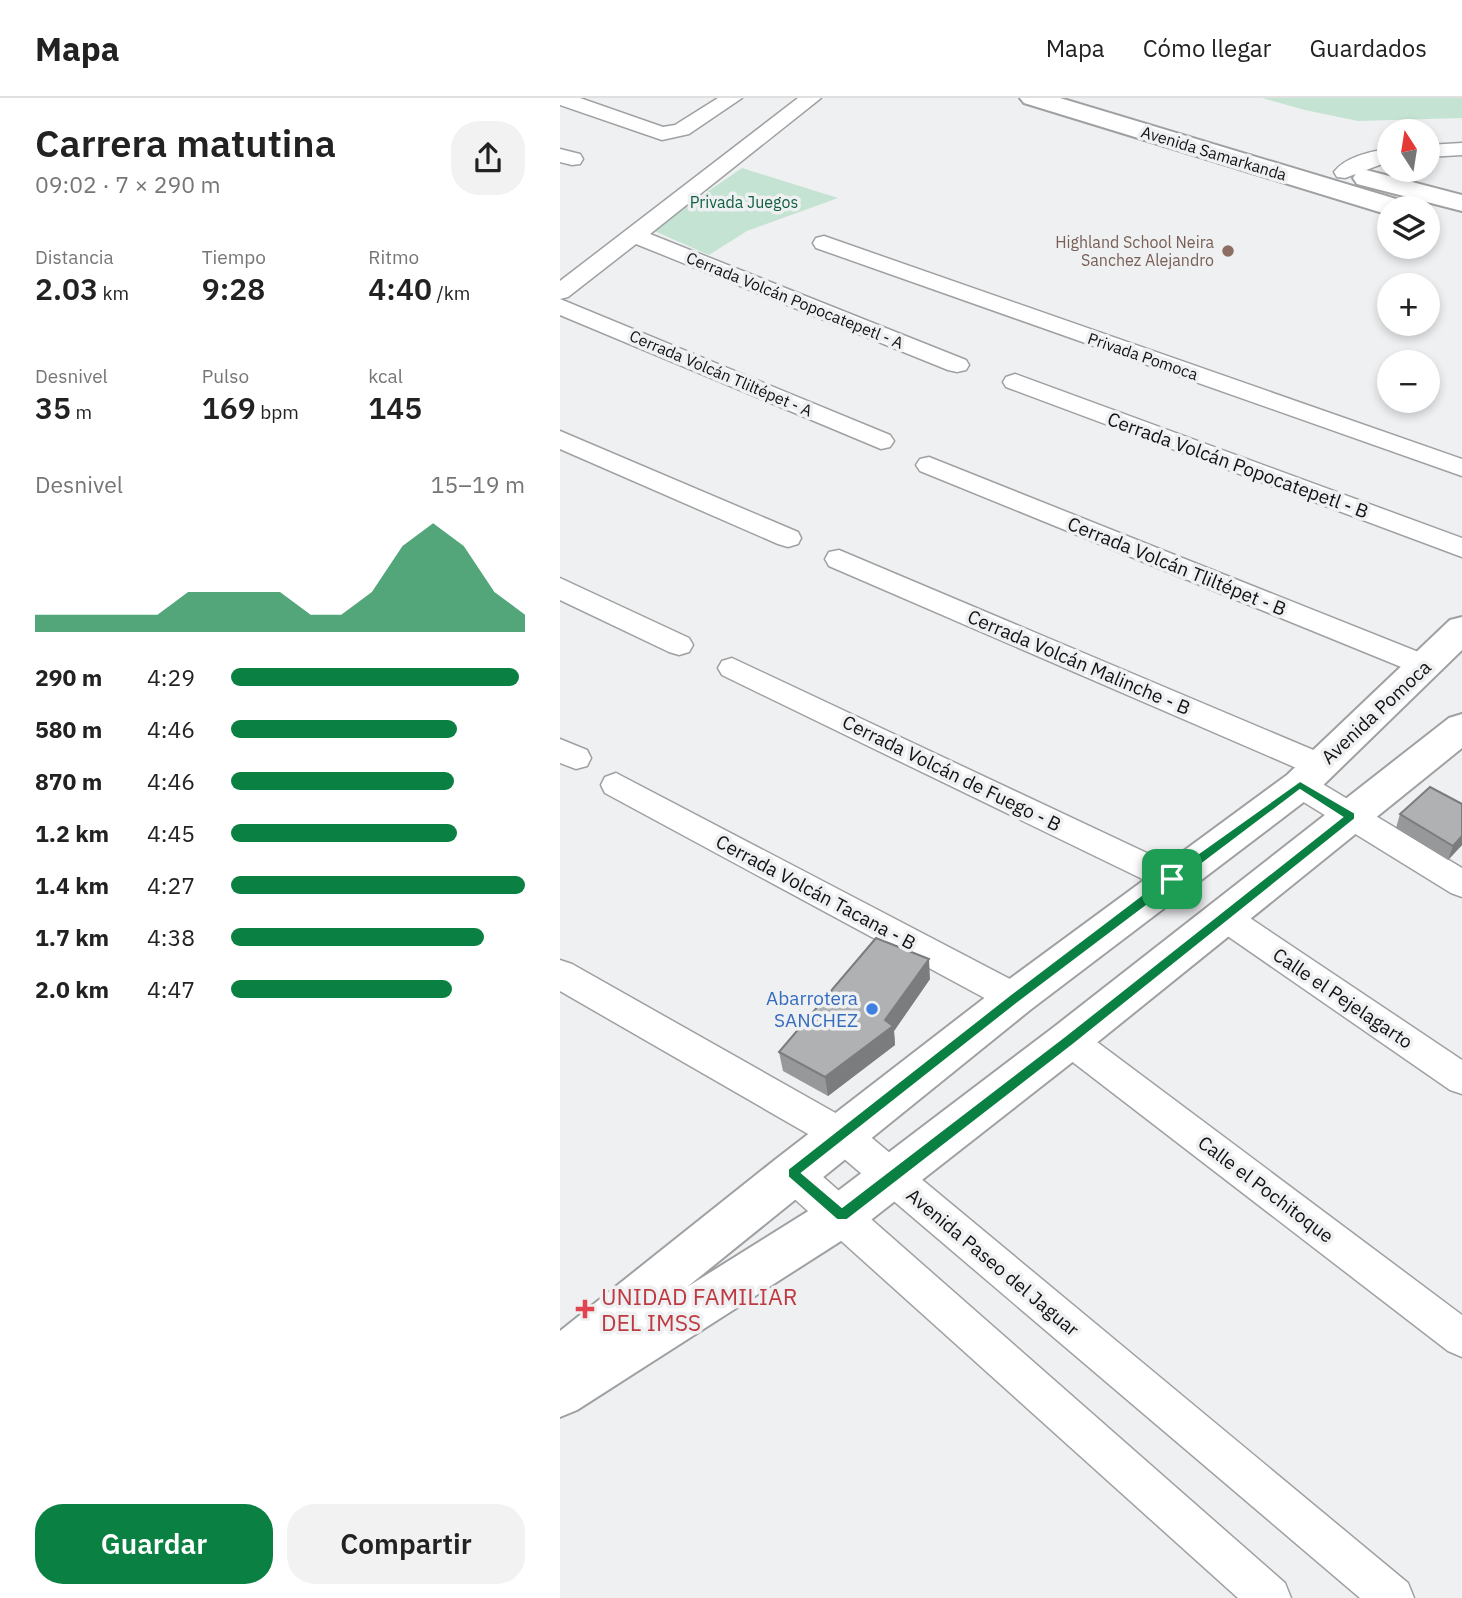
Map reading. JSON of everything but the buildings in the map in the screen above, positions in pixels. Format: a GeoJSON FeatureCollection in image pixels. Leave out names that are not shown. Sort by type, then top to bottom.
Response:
{"type":"FeatureCollection","features":[{"type":"Feature","properties":{"kind":"main road","name":"Avenida Samarkanda"},"geometry":{"type":"LineString","coordinates":[[1033,98],[1377,202]]}},
{"type":"Feature","properties":{"kind":"main road","name":"Avenida Samarkanda"},"geometry":{"type":"LineString","coordinates":[[1113,98],[1345,172],[1462,203]]}},
{"type":"Feature","properties":{"kind":"main road"},"geometry":{"type":"LineString","coordinates":[[1134,129],[1154,111]]}},
{"type":"Feature","properties":{"kind":"main road"},"geometry":{"type":"LineString","coordinates":[[1440,222],[1462,228]]}},
{"type":"Feature","properties":{"kind":"main road","name":"Avenida Pomoca"},"geometry":{"type":"LineString","coordinates":[[560,1361],[792,1173],[1015,998],[1309,775],[1462,629]]}},
{"type":"Feature","properties":{"kind":"main road"},"geometry":{"type":"LineString","coordinates":[[560,1393],[842,1215],[1069,1040],[1462,728]]}},
{"type":"Feature","properties":{"kind":"street"},"geometry":{"type":"LineString","coordinates":[[560,98],[662,134],[682,130],[733,98]]}},
{"type":"Feature","properties":{"kind":"street"},"geometry":{"type":"LineString","coordinates":[[560,292],[811,98]]}},
{"type":"Feature","properties":{"kind":"street"},"geometry":{"type":"LineString","coordinates":[[1440,150],[1462,149]]}},
{"type":"Feature","properties":{"kind":"street"},"geometry":{"type":"LineString","coordinates":[[1345,172],[1377,157]]}},
{"type":"Feature","properties":{"kind":"street","name":"Cerrada Volcán Popocatepetl - A"},"geometry":{"type":"LineString","coordinates":[[633,235],[957,365]]}},
{"type":"Feature","properties":{"kind":"street","name":"Privada Pomoca"},"geometry":{"type":"LineString","coordinates":[[824,243],[1462,468]]}},
{"type":"Feature","properties":{"kind":"street","name":"Cerrada Volcán Tliltépet - A"},"geometry":{"type":"LineString","coordinates":[[560,306],[881,441]]}},
{"type":"Feature","properties":{"kind":"street","name":"Cerrada Volcán Popocatepetl - B"},"geometry":{"type":"LineString","coordinates":[[1015,382],[1462,548]]}},
{"type":"Feature","properties":{"kind":"street"},"geometry":{"type":"LineString","coordinates":[[560,439],[788,538]]}},
{"type":"Feature","properties":{"kind":"street","name":"Cerrada Volcán Tliltépet - B"},"geometry":{"type":"LineString","coordinates":[[929,466],[1426,666]]}},
{"type":"Feature","properties":{"kind":"street","name":"Cerrada Volcán Malinche - B"},"geometry":{"type":"LineString","coordinates":[[839,559],[1309,775],[1351,816],[1462,884]]}},
{"type":"Feature","properties":{"kind":"street"},"geometry":{"type":"LineString","coordinates":[[560,588],[679,645]]}},
{"type":"Feature","properties":{"kind":"street","name":"Cerrada Volcán de Fuego - B"},"geometry":{"type":"LineString","coordinates":[[732,668],[1172,879]]}},
{"type":"Feature","properties":{"kind":"street","name":"Cerrada Volcán Tacana - B"},"geometry":{"type":"LineString","coordinates":[[616,785],[1015,998]]}},
{"type":"Feature","properties":{"kind":"street","name":"Calle el Pejelagarto"},"geometry":{"type":"LineString","coordinates":[[1224,917],[1462,1079]]}},
{"type":"Feature","properties":{"kind":"street","name":"Avenida Paseo del Jaguar"},"geometry":{"type":"LineString","coordinates":[[560,974],[842,1135],[1394,1598]]}},
{"type":"Feature","properties":{"kind":"street","name":"Calle el Pochitoque"},"geometry":{"type":"LineString","coordinates":[[1069,1040],[1462,1338]]}},
{"type":"Feature","properties":{"kind":"street"},"geometry":{"type":"LineString","coordinates":[[792,1173],[1270,1598]]}},
{"type":"Feature","properties":{"kind":"green space"},"geometry":{"type":"Polygon","coordinates":[[[1262,98],[1462,98],[1462,118],[1358,121],[1262,98]]]}},
{"type":"Feature","properties":{"kind":"green space","name":"Privada Juegos"},"geometry":{"type":"Polygon","coordinates":[[[742,168],[838,198],[747,231],[709,255],[652,230],[742,168]]]}},
{"type":"Feature","properties":{"kind":"place","name":"Highland School Neira Sanchez Alejandro"},"geometry":{"type":"Point","coordinates":[1228,251]}},
{"type":"Feature","properties":{"kind":"place","name":"Abarrotera SANCHEZ"},"geometry":{"type":"Point","coordinates":[872,1009]}},
{"type":"Feature","properties":{"kind":"place","name":"UNIDAD FAMILIAR DEL IMSS"},"geometry":{"type":"Point","coordinates":[585,1309]}},
{"type":"Feature","properties":{"kind":"route"},"geometry":{"type":"LineString","coordinates":[[1300,785],[1351,816],[1069,1040],[842,1215],[792,1173],[1015,998],[1172,879],[1300,785]]}}]}
